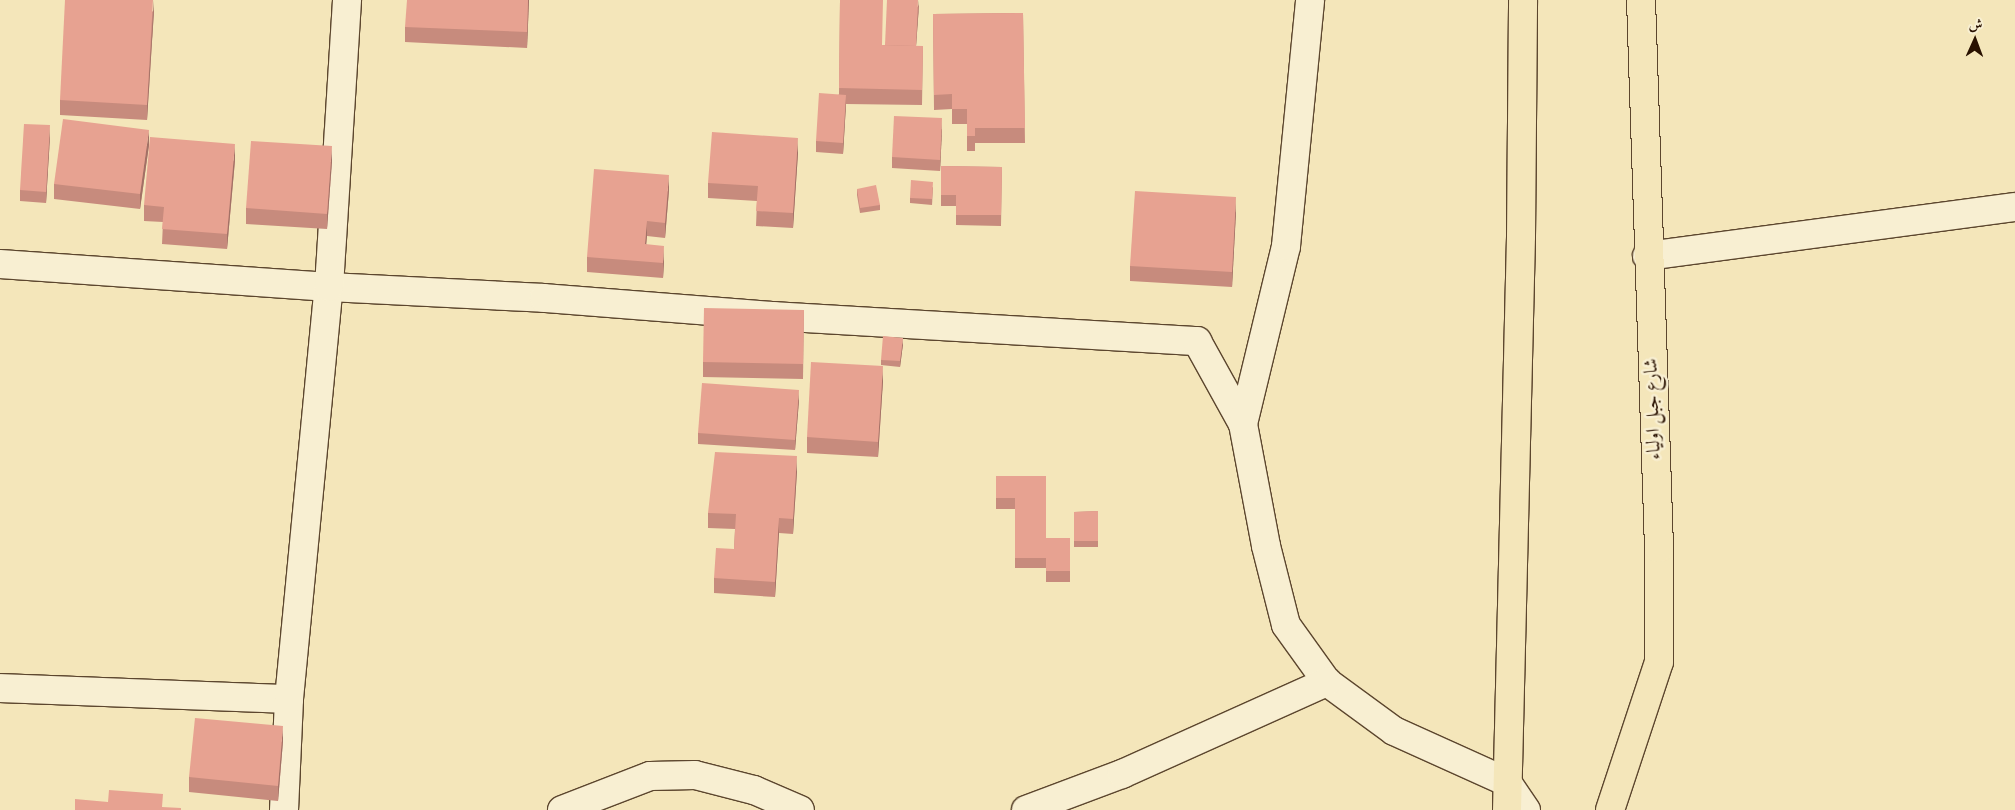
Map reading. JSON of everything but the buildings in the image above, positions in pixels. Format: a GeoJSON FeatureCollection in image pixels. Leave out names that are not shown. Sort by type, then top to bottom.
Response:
{"type":"FeatureCollection","features":[{"type":"Feature","properties":{"kind":"highway"},"geometry":{"type":"LineString","coordinates":[[1507,810],[1521,246],[1523,0]]}},
{"type":"Feature","properties":{"kind":"highway","name":"شارع جبل اولياء"},"geometry":{"type":"LineString","coordinates":[[1610,810],[1659,662],[1659,548],[1647,256],[1641,0]]}},
{"type":"Feature","properties":{"kind":"street"},"geometry":{"type":"LineString","coordinates":[[284,810],[289,698],[329,287],[347,0]]}},
{"type":"Feature","properties":{"kind":"street"},"geometry":{"type":"LineString","coordinates":[[1243,424],[1286,246],[1310,0]]}},
{"type":"Feature","properties":{"kind":"street"},"geometry":{"type":"LineString","coordinates":[[1647,256],[2015,206]]}},
{"type":"Feature","properties":{"kind":"street"},"geometry":{"type":"LineString","coordinates":[[0,264],[329,287],[1197,341],[1243,424],[1266,546],[1286,625],[1327,682],[1394,731],[1507,782],[1526,810]]}},
{"type":"Feature","properties":{"kind":"street"},"geometry":{"type":"LineString","coordinates":[[1026,810],[1122,774],[1327,682]]}},
{"type":"Feature","properties":{"kind":"street"},"geometry":{"type":"LineString","coordinates":[[0,688],[289,698]]}},
{"type":"Feature","properties":{"kind":"street"},"geometry":{"type":"LineString","coordinates":[[562,810],[650,776],[695,775],[754,790],[800,810]]}}]}
